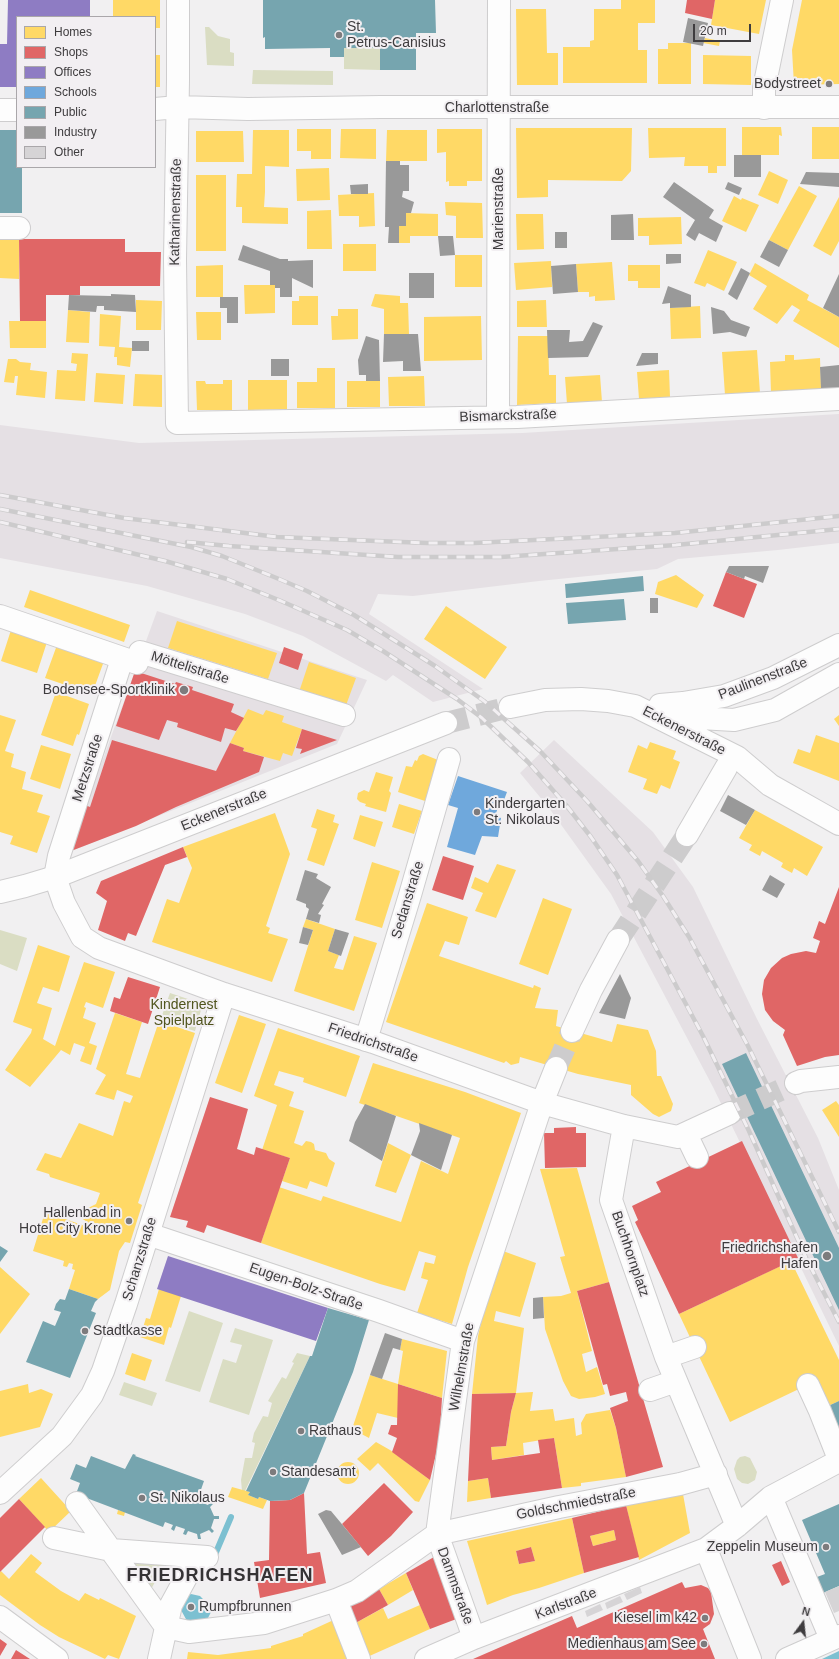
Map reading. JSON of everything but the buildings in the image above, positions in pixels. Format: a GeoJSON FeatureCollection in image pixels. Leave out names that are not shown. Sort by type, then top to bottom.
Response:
{"type":"FeatureCollection","features":[{"type":"Feature","properties":{"kind":"street","name":"Katharinenstraße"},"geometry":{"type":"LineString","coordinates":[[177,424],[175,260],[178,107],[178,0]]}},
{"type":"Feature","properties":{"kind":"street","name":"Marienstraße"},"geometry":{"type":"LineString","coordinates":[[499,0],[499,108],[508,417]]}},
{"type":"Feature","properties":{"kind":"street"},"geometry":{"type":"LineString","coordinates":[[764,108],[764,88],[782,0]]}},
{"type":"Feature","properties":{"kind":"street","name":"Charlottenstraße"},"geometry":{"type":"LineString","coordinates":[[156,109],[178,107],[839,108]]}},
{"type":"Feature","properties":{"kind":"street"},"geometry":{"type":"LineString","coordinates":[[0,110],[16,110]]}},
{"type":"Feature","properties":{"kind":"street","name":"Bismarckstraße"},"geometry":{"type":"LineString","coordinates":[[177,424],[508,417],[839,399]]}},
{"type":"Feature","properties":{"kind":"street","name":"Möttelistraße"},"geometry":{"type":"LineString","coordinates":[[0,616],[137,664],[140,652],[344,715]]}},
{"type":"Feature","properties":{"kind":"street","name":"Paulinenstraße"},"geometry":{"type":"LineString","coordinates":[[635,706],[682,703],[724,696],[773,678],[839,645]]}},
{"type":"Feature","properties":{"kind":"street","name":"Metzstraße"},"geometry":{"type":"LineString","coordinates":[[55,877],[59,856],[122,659]]}},
{"type":"Feature","properties":{"kind":"street","name":"Paulinenstraße"},"geometry":{"type":"LineString","coordinates":[[635,706],[683,717],[734,720],[775,710],[839,674]]}},
{"type":"Feature","properties":{"kind":"street"},"geometry":{"type":"LineString","coordinates":[[687,835],[731,763],[734,720],[737,710],[773,678]]}},
{"type":"Feature","properties":{"kind":"street","name":"Eckenerstraße"},"geometry":{"type":"LineString","coordinates":[[510,707],[545,700],[581,699],[608,701],[635,706],[731,763],[839,824]]}},
{"type":"Feature","properties":{"kind":"street","name":"Eckenerstraße"},"geometry":{"type":"LineString","coordinates":[[0,892],[55,877],[446,723]]}},
{"type":"Feature","properties":{"kind":"street","name":"Sedanstraße"},"geometry":{"type":"LineString","coordinates":[[366,1040],[449,759]]}},
{"type":"Feature","properties":{"kind":"street","name":"Friedrichstraße"},"geometry":{"type":"LineString","coordinates":[[55,877],[64,903],[82,937],[99,948],[224,994],[366,1040],[542,1103],[624,1126],[678,1137],[730,1113]]}},
{"type":"Feature","properties":{"kind":"street"},"geometry":{"type":"LineString","coordinates":[[572,1031],[591,990],[618,940]]}},
{"type":"Feature","properties":{"kind":"street","name":"Schanzstraße"},"geometry":{"type":"LineString","coordinates":[[0,1493],[62,1436],[92,1395],[103,1371],[224,994]]}},
{"type":"Feature","properties":{"kind":"street","name":"Wilhelmstraße"},"geometry":{"type":"LineString","coordinates":[[437,1534],[463,1341],[542,1103],[556,1068]]}},
{"type":"Feature","properties":{"kind":"street"},"geometry":{"type":"LineString","coordinates":[[796,1082],[839,1077]]}},
{"type":"Feature","properties":{"kind":"street","name":"Buchhornplatz"},"geometry":{"type":"LineString","coordinates":[[624,1126],[611,1200],[666,1357],[737,1526]]}},
{"type":"Feature","properties":{"kind":"street"},"geometry":{"type":"LineString","coordinates":[[686,1134],[697,1157]]}},
{"type":"Feature","properties":{"kind":"street","name":"Eugen-Bolz-Straße"},"geometry":{"type":"LineString","coordinates":[[148,1234],[463,1341]]}},
{"type":"Feature","properties":{"kind":"street"},"geometry":{"type":"LineString","coordinates":[[666,1357],[695,1347]]}},
{"type":"Feature","properties":{"kind":"street"},"geometry":{"type":"LineString","coordinates":[[650,1390],[676,1381]]}},
{"type":"Feature","properties":{"kind":"street"},"geometry":{"type":"LineString","coordinates":[[750,1659],[706,1548],[737,1526],[771,1497],[839,1460],[808,1385]]}},
{"type":"Feature","properties":{"kind":"street","name":"Goldschmiedstraße"},"geometry":{"type":"LineString","coordinates":[[437,1534],[559,1507],[680,1484],[716,1474]]}},
{"type":"Feature","properties":{"kind":"street"},"geometry":{"type":"LineString","coordinates":[[771,1497],[835,1638],[787,1659]]}},
{"type":"Feature","properties":{"kind":"street"},"geometry":{"type":"LineString","coordinates":[[77,1503],[166,1627],[189,1632],[264,1623],[336,1600],[357,1591],[437,1534]]}},
{"type":"Feature","properties":{"kind":"street","name":"Dammstraße"},"geometry":{"type":"LineString","coordinates":[[437,1534],[474,1638]]}},
{"type":"Feature","properties":{"kind":"street"},"geometry":{"type":"LineString","coordinates":[[54,1538],[111,1550],[207,1557],[189,1572],[171,1605],[159,1659]]}},
{"type":"Feature","properties":{"kind":"street","name":"Karlstraße"},"geometry":{"type":"LineString","coordinates":[[428,1659],[474,1638],[579,1599],[706,1548]]}},
{"type":"Feature","properties":{"kind":"street"},"geometry":{"type":"LineString","coordinates":[[336,1600],[359,1659]]}},
{"type":"Feature","properties":{"kind":"street"},"geometry":{"type":"LineString","coordinates":[[0,1617],[57,1659]]}},
{"type":"Feature","properties":{"kind":"shaded area"},"geometry":{"type":"Polygon","coordinates":[[[839,414],[839,543],[678,559],[657,569],[413,596],[378,594],[369,614],[483,689],[433,702],[393,675],[386,681],[303,636],[245,614],[147,586],[0,558],[0,425],[139,443],[522,433],[839,414]]]}},
{"type":"Feature","properties":{"kind":"shaded area"},"geometry":{"type":"Polygon","coordinates":[[[157,611],[367,680],[337,744],[69,852],[157,611]]]}},
{"type":"Feature","properties":{"kind":"shaded area"},"geometry":{"type":"Polygon","coordinates":[[[554,740],[653,832],[693,887],[757,1019],[818,1138],[839,1190],[839,1346],[713,1087],[611,894],[549,808],[520,773],[554,740]]]}},
{"type":"Feature","properties":{"kind":"green space"},"geometry":{"type":"Polygon","coordinates":[[[205,27],[209,27],[218,36],[230,39],[230,52],[234,53],[234,66],[207,65],[205,27]]]}},
{"type":"Feature","properties":{"kind":"green space"},"geometry":{"type":"Polygon","coordinates":[[[344,48],[380,48],[380,70],[344,69],[344,48]]]}},
{"type":"Feature","properties":{"kind":"green space"},"geometry":{"type":"Polygon","coordinates":[[[253,70],[333,71],[333,85],[252,84],[253,70]]]}},
{"type":"Feature","properties":{"kind":"green space"},"geometry":{"type":"Polygon","coordinates":[[[0,930],[27,938],[17,971],[0,964],[0,930]]]}},
{"type":"Feature","properties":{"kind":"green space","name":"Kindernest Spielplatz"},"geometry":{"type":"Polygon","coordinates":[[[170,993],[197,1002],[201,1010],[195,1031],[160,1021],[170,993]]]}},
{"type":"Feature","properties":{"kind":"green space"},"geometry":{"type":"Polygon","coordinates":[[[189,1311],[223,1323],[200,1392],[165,1381],[189,1311]]]}},
{"type":"Feature","properties":{"kind":"green space"},"geometry":{"type":"Polygon","coordinates":[[[235,1328],[273,1340],[249,1415],[209,1402],[223,1359],[236,1363],[242,1345],[230,1342],[235,1328]]]}},
{"type":"Feature","properties":{"kind":"green space"},"geometry":{"type":"Polygon","coordinates":[[[297,1353],[310,1356],[244,1493],[242,1491],[241,1480],[245,1458],[252,1458],[255,1443],[252,1442],[254,1433],[263,1416],[268,1417],[272,1403],[268,1401],[282,1377],[286,1379],[297,1353]]]}},
{"type":"Feature","properties":{"kind":"green space"},"geometry":{"type":"Polygon","coordinates":[[[124,1382],[157,1393],[152,1406],[119,1395],[124,1382]]]}},
{"type":"Feature","properties":{"kind":"green space"},"geometry":{"type":"Polygon","coordinates":[[[745,1456],[750,1458],[757,1472],[755,1480],[748,1484],[742,1483],[737,1479],[734,1469],[737,1460],[740,1457],[745,1456]]]}},
{"type":"Feature","properties":{"kind":"green space"},"geometry":{"type":"Polygon","coordinates":[[[84,1541],[167,1560],[149,1593],[119,1576],[84,1541]]]}},
{"type":"Feature","properties":{"kind":"water","name":"Rumpfbrunnen"},"geometry":{"type":"Polygon","coordinates":[[[191,1594],[200,1596],[206,1602],[207,1609],[212,1610],[208,1618],[201,1623],[187,1621],[181,1610],[176,1609],[185,1596],[191,1594]]]}},
{"type":"Feature","properties":{"kind":"water"},"geometry":{"type":"Polygon","coordinates":[[[839,1651],[839,1659],[822,1659],[839,1651]]]}},
{"type":"Feature","properties":{"kind":"waterway"},"geometry":{"type":"LineString","coordinates":[[214,1557],[231,1517]]}},
{"type":"Feature","properties":{"kind":"tunnel"},"geometry":{"type":"LineString","coordinates":[[446,723],[510,707]]}},
{"type":"Feature","properties":{"kind":"tunnel"},"geometry":{"type":"LineString","coordinates":[[618,940],[687,835]]}},
{"type":"Feature","properties":{"kind":"tunnel"},"geometry":{"type":"LineString","coordinates":[[556,1068],[572,1031]]}},
{"type":"Feature","properties":{"kind":"tunnel"},"geometry":{"type":"LineString","coordinates":[[730,1113],[796,1083]]}},
{"type":"Feature","properties":{"kind":"railway"},"geometry":{"type":"LineString","coordinates":[[0,495],[124,518],[277,537],[427,543],[474,543],[675,533],[839,516]]}},
{"type":"Feature","properties":{"kind":"railway"},"geometry":{"type":"LineString","coordinates":[[0,509],[191,547],[222,556],[307,591],[354,615],[435,666],[484,701],[540,751],[587,801],[638,861],[663,896],[689,937],[748,1046],[839,1232]]}},
{"type":"Feature","properties":{"kind":"railway"},"geometry":{"type":"LineString","coordinates":[[0,522],[165,561],[227,579],[347,630],[383,651],[457,699],[482,718],[528,762],[566,805],[591,837],[617,875],[703,1036],[749,1131],[807,1260],[839,1322]]}},
{"type":"Feature","properties":{"kind":"railway"},"geometry":{"type":"LineString","coordinates":[[187,542],[398,557],[501,557],[676,545],[839,529]]}},
{"type":"Feature","properties":{"kind":"place","name":"St. Petrus-Canisius"},"geometry":{"type":"Point","coordinates":[339,35]}},
{"type":"Feature","properties":{"kind":"place","name":"Bodystreet"},"geometry":{"type":"Point","coordinates":[829,84]}},
{"type":"Feature","properties":{"kind":"place","name":"Bodensee-Sportklinik"},"geometry":{"type":"Point","coordinates":[184,690]}},
{"type":"Feature","properties":{"kind":"place","name":"Kindergarten St. Nikolaus"},"geometry":{"type":"Point","coordinates":[477,812]}},
{"type":"Feature","properties":{"kind":"place","name":"Hallenbad in Hotel City Krone"},"geometry":{"type":"Point","coordinates":[129,1221]}},
{"type":"Feature","properties":{"kind":"place","name":"Friedrichshafen Hafen"},"geometry":{"type":"Point","coordinates":[827,1256]}},
{"type":"Feature","properties":{"kind":"place","name":"Stadtkasse"},"geometry":{"type":"Point","coordinates":[85,1331]}},
{"type":"Feature","properties":{"kind":"place","name":"Rathaus"},"geometry":{"type":"Point","coordinates":[301,1431]}},
{"type":"Feature","properties":{"kind":"place","name":"Standesamt"},"geometry":{"type":"Point","coordinates":[273,1472]}},
{"type":"Feature","properties":{"kind":"place","name":"St. Nikolaus"},"geometry":{"type":"Point","coordinates":[142,1498]}},
{"type":"Feature","properties":{"kind":"place","name":"Zeppelin Museum"},"geometry":{"type":"Point","coordinates":[826,1547]}},
{"type":"Feature","properties":{"kind":"place","name":"Rumpfbrunnen"},"geometry":{"type":"Point","coordinates":[191,1607]}},
{"type":"Feature","properties":{"kind":"place","name":"Kiesel im k42"},"geometry":{"type":"Point","coordinates":[705,1618]}},
{"type":"Feature","properties":{"kind":"place","name":"Medienhaus am See"},"geometry":{"type":"Point","coordinates":[704,1644]}},
{"type":"Feature","properties":{"kind":"district","name":"FRIEDRICHSHAFEN"},"geometry":{"type":"Point","coordinates":[220,1576]}}]}
